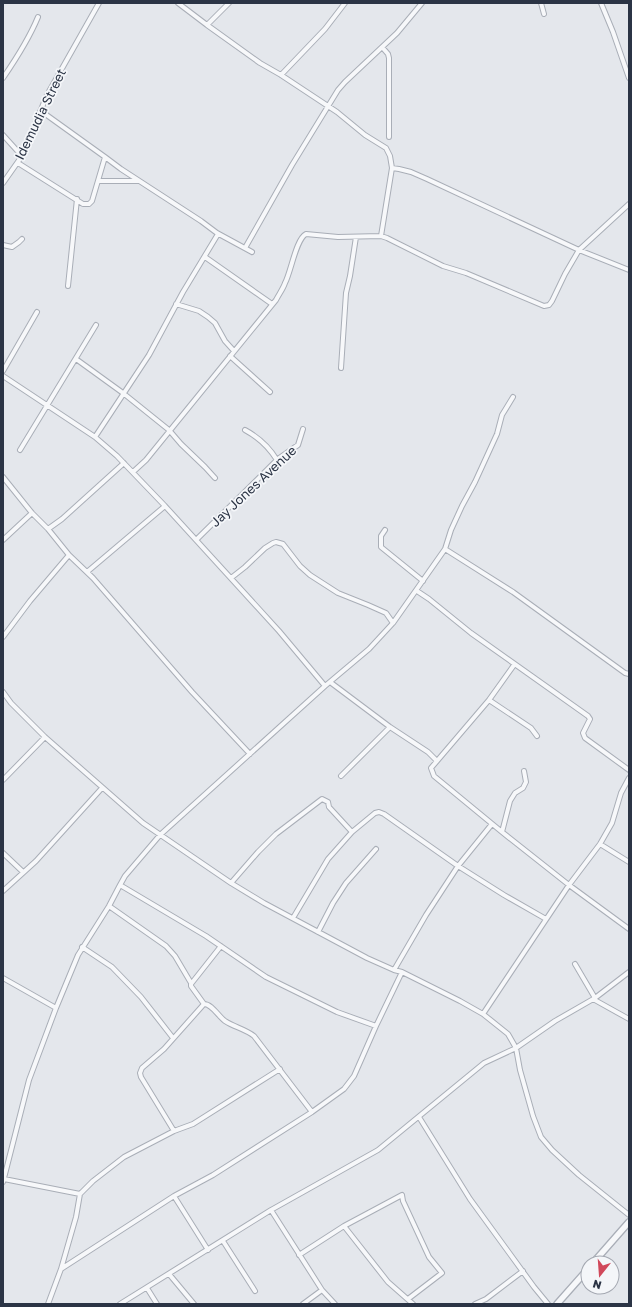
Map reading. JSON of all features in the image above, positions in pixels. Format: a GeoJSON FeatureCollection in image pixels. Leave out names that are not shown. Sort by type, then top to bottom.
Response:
{"type":"FeatureCollection","features":[{"type":"Feature","properties":{"kind":"street","name":"Idemudia Street"},"geometry":{"type":"LineString","coordinates":[[3,183],[22,156],[47,95],[99,3]]}},
{"type":"Feature","properties":{"kind":"street"},"geometry":{"type":"LineString","coordinates":[[178,3],[260,63],[337,112],[365,135],[386,148],[390,156],[392,168],[381,236]]}},
{"type":"Feature","properties":{"kind":"street"},"geometry":{"type":"LineString","coordinates":[[207,25],[229,3]]}},
{"type":"Feature","properties":{"kind":"street"},"geometry":{"type":"LineString","coordinates":[[281,75],[318,37],[345,3]]}},
{"type":"Feature","properties":{"kind":"street"},"geometry":{"type":"LineString","coordinates":[[245,248],[292,165],[338,90],[397,33],[422,3]]}},
{"type":"Feature","properties":{"kind":"street"},"geometry":{"type":"LineString","coordinates":[[541,3],[544,14]]}},
{"type":"Feature","properties":{"kind":"street"},"geometry":{"type":"LineString","coordinates":[[601,3],[629,78]]}},
{"type":"Feature","properties":{"kind":"street"},"geometry":{"type":"LineString","coordinates":[[3,78],[14,63],[38,17]]}},
{"type":"Feature","properties":{"kind":"street"},"geometry":{"type":"LineString","coordinates":[[382,47],[388,54],[389,58],[389,136]]}},
{"type":"Feature","properties":{"kind":"street"},"geometry":{"type":"LineString","coordinates":[[41,111],[105,157],[218,234],[252,252]]}},
{"type":"Feature","properties":{"kind":"street"},"geometry":{"type":"LineString","coordinates":[[3,135],[22,156]]}},
{"type":"Feature","properties":{"kind":"street"},"geometry":{"type":"LineString","coordinates":[[18,163],[86,205],[91,203],[105,157]]}},
{"type":"Feature","properties":{"kind":"street"},"geometry":{"type":"LineString","coordinates":[[392,168],[416,175],[579,250],[629,270]]}},
{"type":"Feature","properties":{"kind":"street"},"geometry":{"type":"LineString","coordinates":[[98,181],[140,181]]}},
{"type":"Feature","properties":{"kind":"street"},"geometry":{"type":"LineString","coordinates":[[68,286],[77,199]]}},
{"type":"Feature","properties":{"kind":"street"},"geometry":{"type":"LineString","coordinates":[[133,472],[146,460],[272,304],[286,283],[298,243],[302,236],[306,234],[338,237],[381,236],[410,248],[443,266],[466,273],[544,306],[549,305],[552,301],[579,250],[628,207]]}},
{"type":"Feature","properties":{"kind":"street"},"geometry":{"type":"LineString","coordinates":[[95,438],[149,355],[176,304],[218,234]]}},
{"type":"Feature","properties":{"kind":"street"},"geometry":{"type":"LineString","coordinates":[[341,368],[346,293],[356,237]]}},
{"type":"Feature","properties":{"kind":"street"},"geometry":{"type":"LineString","coordinates":[[3,245],[12,247],[22,239]]}},
{"type":"Feature","properties":{"kind":"street"},"geometry":{"type":"LineString","coordinates":[[205,257],[272,304]]}},
{"type":"Feature","properties":{"kind":"street"},"geometry":{"type":"LineString","coordinates":[[176,304],[199,311],[208,317],[215,323],[225,341],[234,351]]}},
{"type":"Feature","properties":{"kind":"street"},"geometry":{"type":"LineString","coordinates":[[3,371],[37,312]]}},
{"type":"Feature","properties":{"kind":"street"},"geometry":{"type":"LineString","coordinates":[[20,450],[96,325]]}},
{"type":"Feature","properties":{"kind":"street"},"geometry":{"type":"LineString","coordinates":[[230,356],[270,392]]}},
{"type":"Feature","properties":{"kind":"street"},"geometry":{"type":"LineString","coordinates":[[76,359],[123,393],[169,430],[215,478]]}},
{"type":"Feature","properties":{"kind":"street"},"geometry":{"type":"LineString","coordinates":[[3,376],[95,438],[124,463],[279,631],[324,686]]}},
{"type":"Feature","properties":{"kind":"street"},"geometry":{"type":"LineString","coordinates":[[80,1194],[3,1181],[29,1080],[56,1008],[82,947],[109,906],[125,876],[160,835],[324,686],[369,649],[393,623],[417,591],[445,549],[451,530],[497,434],[502,415],[513,397]]}},
{"type":"Feature","properties":{"kind":"street","name":"Jay Jones Avenue"},"geometry":{"type":"LineString","coordinates":[[196,540],[276,460],[298,445],[303,429]]}},
{"type":"Feature","properties":{"kind":"street"},"geometry":{"type":"LineString","coordinates":[[245,430],[263,443],[271,451],[276,460]]}},
{"type":"Feature","properties":{"kind":"street"},"geometry":{"type":"LineString","coordinates":[[48,529],[62,519],[124,463]]}},
{"type":"Feature","properties":{"kind":"street"},"geometry":{"type":"LineString","coordinates":[[3,477],[69,555],[87,572],[197,698],[250,754]]}},
{"type":"Feature","properties":{"kind":"street"},"geometry":{"type":"LineString","coordinates":[[87,572],[165,506]]}},
{"type":"Feature","properties":{"kind":"street"},"geometry":{"type":"LineString","coordinates":[[3,540],[32,513]]}},
{"type":"Feature","properties":{"kind":"street"},"geometry":{"type":"LineString","coordinates":[[385,530],[381,536],[382,547],[423,581]]}},
{"type":"Feature","properties":{"kind":"street"},"geometry":{"type":"LineString","coordinates":[[231,578],[265,548],[273,543],[280,543],[283,544],[310,576],[338,593],[386,613],[393,623]]}},
{"type":"Feature","properties":{"kind":"street"},"geometry":{"type":"LineString","coordinates":[[445,549],[514,592],[629,674]]}},
{"type":"Feature","properties":{"kind":"street"},"geometry":{"type":"LineString","coordinates":[[3,637],[30,601],[69,555]]}},
{"type":"Feature","properties":{"kind":"street"},"geometry":{"type":"LineString","coordinates":[[417,591],[471,633],[588,716],[590,719],[584,733],[585,738],[629,770]]}},
{"type":"Feature","properties":{"kind":"street"},"geometry":{"type":"LineString","coordinates":[[514,664],[488,700],[437,761],[432,768],[434,776],[569,885],[629,929]]}},
{"type":"Feature","properties":{"kind":"street"},"geometry":{"type":"LineString","coordinates":[[330,682],[390,727],[428,752],[437,761]]}},
{"type":"Feature","properties":{"kind":"street"},"geometry":{"type":"LineString","coordinates":[[3,692],[11,703],[45,737],[143,823],[160,835],[231,883],[367,958],[402,972],[460,1001],[483,1014],[508,1034],[516,1048],[520,1070],[533,1116],[541,1137],[552,1150],[578,1174],[629,1215]]}},
{"type":"Feature","properties":{"kind":"street"},"geometry":{"type":"LineString","coordinates":[[488,700],[531,728],[537,736]]}},
{"type":"Feature","properties":{"kind":"street"},"geometry":{"type":"LineString","coordinates":[[341,776],[390,727]]}},
{"type":"Feature","properties":{"kind":"street"},"geometry":{"type":"LineString","coordinates":[[3,780],[45,737]]}},
{"type":"Feature","properties":{"kind":"street"},"geometry":{"type":"LineString","coordinates":[[502,832],[510,801],[515,793],[523,788],[526,782],[524,771]]}},
{"type":"Feature","properties":{"kind":"street"},"geometry":{"type":"LineString","coordinates":[[483,1014],[569,885],[600,844],[612,823],[621,793],[629,778]]}},
{"type":"Feature","properties":{"kind":"street"},"geometry":{"type":"LineString","coordinates":[[3,890],[36,861],[102,788]]}},
{"type":"Feature","properties":{"kind":"street"},"geometry":{"type":"LineString","coordinates":[[231,883],[276,834],[322,799],[328,802],[329,807],[352,832]]}},
{"type":"Feature","properties":{"kind":"street"},"geometry":{"type":"LineString","coordinates":[[293,918],[328,859],[352,832],[375,813],[379,812],[458,866],[546,919]]}},
{"type":"Feature","properties":{"kind":"street"},"geometry":{"type":"LineString","coordinates":[[394,970],[426,915],[458,866],[492,824]]}},
{"type":"Feature","properties":{"kind":"street"},"geometry":{"type":"LineString","coordinates":[[600,844],[629,862]]}},
{"type":"Feature","properties":{"kind":"street"},"geometry":{"type":"LineString","coordinates":[[318,932],[333,903],[346,883],[376,849]]}},
{"type":"Feature","properties":{"kind":"street"},"geometry":{"type":"LineString","coordinates":[[3,854],[22,872]]}},
{"type":"Feature","properties":{"kind":"street"},"geometry":{"type":"LineString","coordinates":[[120,885],[206,936],[266,977],[338,1012],[376,1026]]}},
{"type":"Feature","properties":{"kind":"street"},"geometry":{"type":"LineString","coordinates":[[109,906],[166,946],[175,956],[191,983],[191,986],[204,1004],[208,1004],[226,1022],[242,1028],[254,1036],[312,1112]]}},
{"type":"Feature","properties":{"kind":"street"},"geometry":{"type":"LineString","coordinates":[[191,983],[221,946]]}},
{"type":"Feature","properties":{"kind":"street"},"geometry":{"type":"LineString","coordinates":[[82,947],[112,967],[141,997],[173,1038]]}},
{"type":"Feature","properties":{"kind":"street"},"geometry":{"type":"LineString","coordinates":[[575,964],[594,998],[629,1019]]}},
{"type":"Feature","properties":{"kind":"street"},"geometry":{"type":"LineString","coordinates":[[61,1269],[174,1196],[213,1175],[312,1112],[344,1089],[354,1076],[402,972]]}},
{"type":"Feature","properties":{"kind":"street"},"geometry":{"type":"LineString","coordinates":[[120,1304],[271,1210],[373,1153],[484,1063],[516,1048],[555,1021],[594,998],[629,972]]}},
{"type":"Feature","properties":{"kind":"street"},"geometry":{"type":"LineString","coordinates":[[3,978],[56,1008]]}},
{"type":"Feature","properties":{"kind":"street"},"geometry":{"type":"LineString","coordinates":[[174,1131],[141,1078],[140,1073],[142,1068],[164,1049],[204,1004]]}},
{"type":"Feature","properties":{"kind":"street"},"geometry":{"type":"LineString","coordinates":[[48,1304],[61,1269],[76,1217],[80,1194],[93,1181],[124,1157],[174,1131],[193,1124],[280,1069]]}},
{"type":"Feature","properties":{"kind":"street"},"geometry":{"type":"LineString","coordinates":[[419,1117],[470,1199],[548,1304]]}},
{"type":"Feature","properties":{"kind":"street"},"geometry":{"type":"LineString","coordinates":[[3,1158],[8,1159]]}},
{"type":"Feature","properties":{"kind":"street"},"geometry":{"type":"LineString","coordinates":[[299,1255],[344,1226],[402,1195],[403,1201],[430,1257],[442,1273],[408,1299]]}},
{"type":"Feature","properties":{"kind":"street"},"geometry":{"type":"LineString","coordinates":[[174,1196],[208,1250]]}},
{"type":"Feature","properties":{"kind":"street"},"geometry":{"type":"LineString","coordinates":[[271,1210],[322,1290],[335,1304]]}},
{"type":"Feature","properties":{"kind":"street"},"geometry":{"type":"LineString","coordinates":[[600,1255],[629,1222]]}},
{"type":"Feature","properties":{"kind":"street"},"geometry":{"type":"LineString","coordinates":[[344,1226],[388,1282],[413,1304]]}},
{"type":"Feature","properties":{"kind":"street"},"geometry":{"type":"LineString","coordinates":[[223,1241],[255,1291]]}},
{"type":"Feature","properties":{"kind":"street"},"geometry":{"type":"LineString","coordinates":[[475,1304],[486,1299],[523,1271]]}},
{"type":"Feature","properties":{"kind":"street"},"geometry":{"type":"LineString","coordinates":[[169,1274],[194,1304]]}},
{"type":"Feature","properties":{"kind":"street"},"geometry":{"type":"LineString","coordinates":[[558,1304],[580,1278]]}},
{"type":"Feature","properties":{"kind":"street"},"geometry":{"type":"LineString","coordinates":[[147,1288],[157,1304]]}},
{"type":"Feature","properties":{"kind":"street"},"geometry":{"type":"LineString","coordinates":[[303,1304],[322,1290]]}}]}
